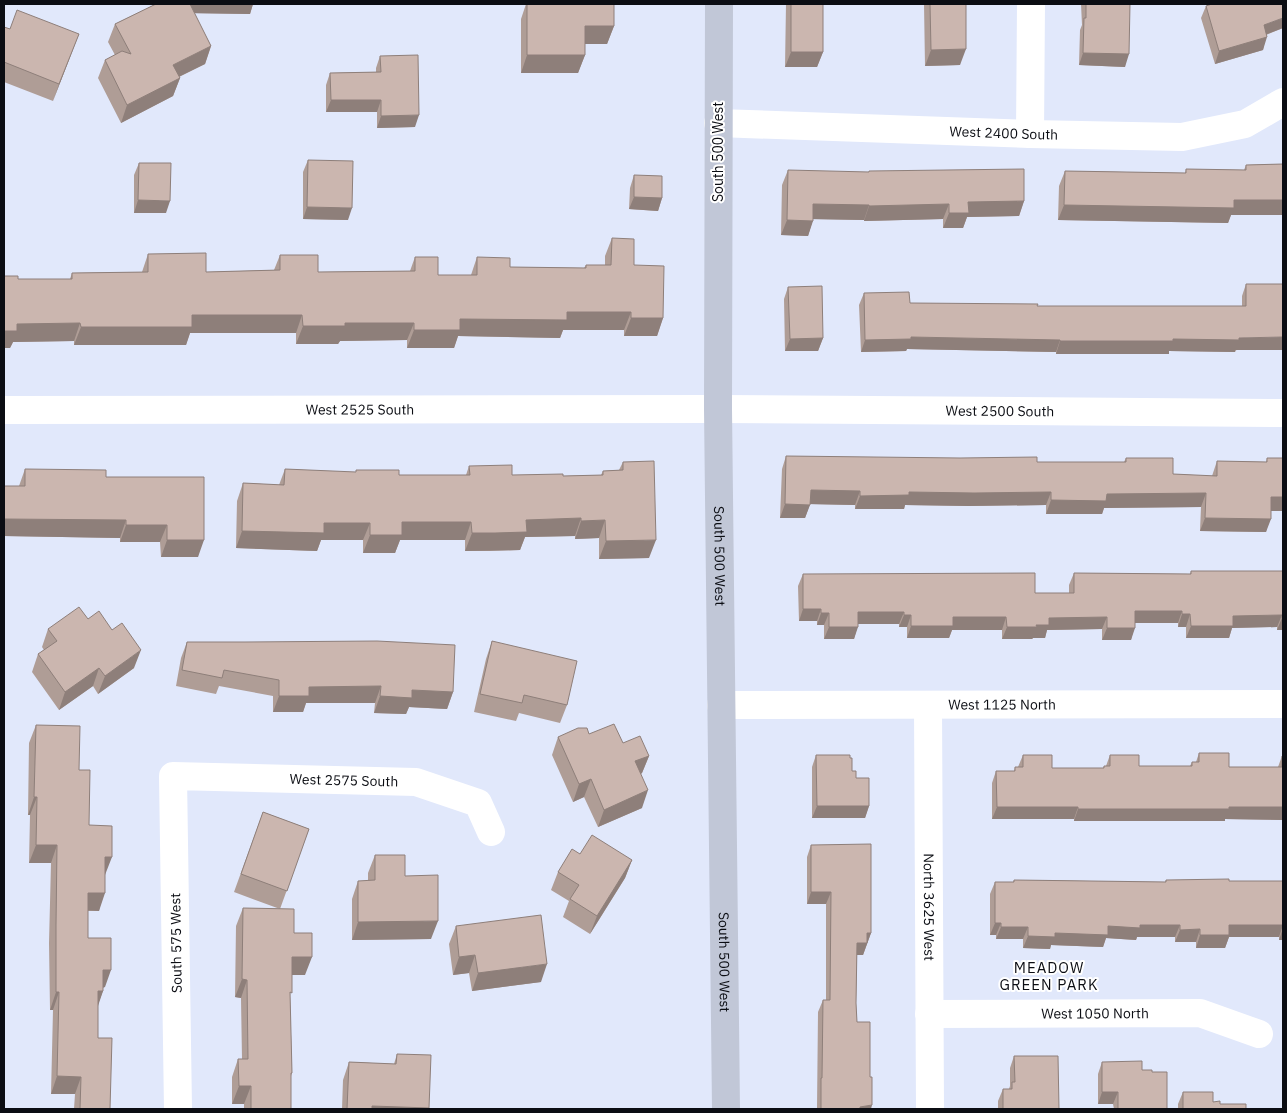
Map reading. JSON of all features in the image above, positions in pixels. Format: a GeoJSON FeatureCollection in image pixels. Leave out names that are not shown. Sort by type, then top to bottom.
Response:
{"type":"FeatureCollection","features":[{"type":"Feature","properties":{"kind":"street","name":"South 500 West"},"geometry":{"type":"LineString","coordinates":[[719,4],[718,409],[726,1109]]}},
{"type":"Feature","properties":{"kind":"street"},"geometry":{"type":"LineString","coordinates":[[1030,134],[1031,4]]}},
{"type":"Feature","properties":{"kind":"street","name":"West 2400 South"},"geometry":{"type":"LineString","coordinates":[[718,124],[1182,137],[1245,124],[1283,102]]}},
{"type":"Feature","properties":{"kind":"street","name":"West 2525 South"},"geometry":{"type":"LineString","coordinates":[[4,410],[718,409]]}},
{"type":"Feature","properties":{"kind":"street","name":"West 2500 South"},"geometry":{"type":"LineString","coordinates":[[718,409],[1283,413]]}},
{"type":"Feature","properties":{"kind":"street","name":"West 1125 North"},"geometry":{"type":"LineString","coordinates":[[721,705],[1283,704]]}},
{"type":"Feature","properties":{"kind":"street","name":"North 3625 West"},"geometry":{"type":"LineString","coordinates":[[928,705],[930,1109]]}},
{"type":"Feature","properties":{"kind":"street","name":"West 2575 South"},"geometry":{"type":"LineString","coordinates":[[173,776],[416,782],[478,803],[491,832]]}},
{"type":"Feature","properties":{"kind":"street","name":"South 575 West"},"geometry":{"type":"LineString","coordinates":[[173,776],[178,1109]]}},
{"type":"Feature","properties":{"kind":"street","name":"West 1050 North"},"geometry":{"type":"LineString","coordinates":[[929,1014],[1200,1012],[1259,1034]]}},
{"type":"Feature","properties":{"kind":"building"},"geometry":{"type":"Polygon","coordinates":[[[156,4],[190,4],[211,46],[173,65],[180,78],[127,105],[105,60],[122,51],[131,54],[115,24],[156,4]]]}},
{"type":"Feature","properties":{"kind":"building"},"geometry":{"type":"Polygon","coordinates":[[[527,4],[614,4],[614,26],[585,26],[585,55],[527,55],[527,4]]]}},
{"type":"Feature","properties":{"kind":"building"},"geometry":{"type":"Polygon","coordinates":[[[791,4],[823,4],[823,52],[791,52],[791,4]]]}},
{"type":"Feature","properties":{"kind":"building"},"geometry":{"type":"Polygon","coordinates":[[[930,4],[966,4],[966,49],[931,50],[930,4]]]}},
{"type":"Feature","properties":{"kind":"building"},"geometry":{"type":"Polygon","coordinates":[[[1086,4],[1130,4],[1129,54],[1083,53],[1086,4]]]}},
{"type":"Feature","properties":{"kind":"building"},"geometry":{"type":"Polygon","coordinates":[[[1212,4],[1283,4],[1283,18],[1264,25],[1267,37],[1219,51],[1206,6],[1212,4]]]}},
{"type":"Feature","properties":{"kind":"building"},"geometry":{"type":"Polygon","coordinates":[[[17,10],[79,34],[59,84],[4,62],[4,27],[10,29],[17,10]]]}},
{"type":"Feature","properties":{"kind":"building"},"geometry":{"type":"Polygon","coordinates":[[[418,55],[419,115],[381,116],[381,100],[331,100],[330,73],[381,72],[380,56],[418,55]]]}},
{"type":"Feature","properties":{"kind":"building"},"geometry":{"type":"Polygon","coordinates":[[[308,160],[353,161],[352,208],[307,207],[308,160]]]}},
{"type":"Feature","properties":{"kind":"building"},"geometry":{"type":"Polygon","coordinates":[[[139,163],[171,163],[170,201],[138,200],[139,163]]]}},
{"type":"Feature","properties":{"kind":"building"},"geometry":{"type":"Polygon","coordinates":[[[1283,164],[1283,200],[1234,200],[1234,208],[1064,205],[1065,171],[1186,173],[1186,169],[1246,170],[1246,165],[1283,164]]]}},
{"type":"Feature","properties":{"kind":"building"},"geometry":{"type":"Polygon","coordinates":[[[1024,169],[1024,201],[968,202],[969,213],[949,213],[949,204],[869,206],[813,204],[813,221],[787,220],[788,170],[869,172],[1024,169]]]}},
{"type":"Feature","properties":{"kind":"building"},"geometry":{"type":"Polygon","coordinates":[[[634,175],[662,176],[662,198],[634,197],[634,175]]]}},
{"type":"Feature","properties":{"kind":"building"},"geometry":{"type":"Polygon","coordinates":[[[612,238],[634,239],[634,265],[664,266],[663,318],[631,318],[631,312],[567,312],[567,320],[460,319],[460,330],[414,330],[414,323],[345,323],[345,326],[303,326],[302,315],[192,315],[192,327],[81,327],[80,323],[17,324],[17,331],[4,331],[4,276],[18,276],[18,279],[72,279],[72,273],[148,272],[148,254],[206,253],[206,272],[280,270],[280,255],[318,255],[318,272],[415,271],[415,257],[438,257],[438,275],[477,275],[477,257],[510,258],[510,267],[586,268],[586,265],[611,265],[612,238]]]}},
{"type":"Feature","properties":{"kind":"building"},"geometry":{"type":"Polygon","coordinates":[[[1246,284],[1283,284],[1283,337],[1239,338],[1239,340],[1173,339],[1173,341],[1060,341],[911,337],[911,339],[865,340],[864,293],[909,292],[910,303],[1038,304],[1037,306],[1246,306],[1246,284]]]}},
{"type":"Feature","properties":{"kind":"building"},"geometry":{"type":"Polygon","coordinates":[[[822,286],[823,338],[790,339],[788,287],[822,286]]]}},
{"type":"Feature","properties":{"kind":"building"},"geometry":{"type":"Polygon","coordinates":[[[786,456],[1037,457],[1037,462],[1126,462],[1126,458],[1173,458],[1173,474],[1217,476],[1217,461],[1267,462],[1267,458],[1283,458],[1283,497],[1271,497],[1271,519],[1205,518],[1206,493],[1107,494],[1106,501],[1051,500],[1051,492],[909,492],[909,495],[860,496],[860,491],[811,490],[810,505],[785,504],[786,456]]]}},
{"type":"Feature","properties":{"kind":"building"},"geometry":{"type":"Polygon","coordinates":[[[654,461],[656,540],[606,541],[605,520],[581,521],[581,518],[526,520],[527,532],[472,533],[471,522],[402,522],[402,535],[370,535],[370,523],[324,523],[324,533],[242,531],[243,483],[284,485],[285,469],[356,472],[356,470],[399,470],[399,475],[470,475],[469,466],[512,465],[512,475],[563,474],[563,476],[603,475],[603,471],[623,470],[623,462],[654,461]]]}},
{"type":"Feature","properties":{"kind":"building"},"geometry":{"type":"Polygon","coordinates":[[[25,469],[106,470],[106,477],[204,477],[204,540],[167,540],[167,525],[126,525],[126,520],[4,519],[4,486],[25,486],[25,469]]]}},
{"type":"Feature","properties":{"kind":"building"},"geometry":{"type":"Polygon","coordinates":[[[1191,571],[1283,571],[1283,618],[1282,615],[1233,616],[1233,626],[1191,626],[1190,614],[1182,614],[1182,611],[1135,611],[1135,628],[1107,628],[1107,617],[1049,618],[1049,625],[1007,627],[1006,617],[953,617],[953,626],[911,626],[911,615],[904,615],[904,612],[858,612],[858,627],[829,627],[829,613],[821,613],[821,609],[803,609],[803,574],[1035,573],[1035,593],[1074,593],[1074,573],[1191,574],[1191,571]]]}},
{"type":"Feature","properties":{"kind":"building"},"geometry":{"type":"Polygon","coordinates":[[[79,607],[88,619],[99,611],[112,630],[122,623],[141,650],[105,676],[99,668],[65,692],[38,654],[57,641],[48,629],[79,607]]]}},
{"type":"Feature","properties":{"kind":"building"},"geometry":{"type":"Polygon","coordinates":[[[377,641],[455,645],[453,692],[412,690],[412,698],[380,696],[381,686],[309,687],[309,696],[279,696],[279,680],[224,670],[222,678],[182,670],[187,642],[377,641]]]}},
{"type":"Feature","properties":{"kind":"building"},"geometry":{"type":"Polygon","coordinates":[[[492,641],[577,661],[567,705],[524,695],[522,703],[480,694],[492,641]]]}},
{"type":"Feature","properties":{"kind":"building"},"geometry":{"type":"Polygon","coordinates":[[[614,724],[623,743],[640,736],[649,756],[635,761],[648,790],[604,810],[591,779],[579,784],[558,737],[578,728],[587,728],[589,734],[614,724]]]}},
{"type":"Feature","properties":{"kind":"building"},"geometry":{"type":"Polygon","coordinates":[[[36,725],[80,726],[79,770],[90,770],[89,825],[112,826],[112,857],[105,857],[105,893],[88,893],[88,938],[111,938],[111,970],[103,970],[103,991],[98,991],[98,1038],[112,1038],[110,1109],[80,1109],[81,1077],[57,1076],[59,992],[56,992],[57,845],[36,845],[37,797],[34,797],[36,725]]]}},
{"type":"Feature","properties":{"kind":"building"},"geometry":{"type":"Polygon","coordinates":[[[1199,753],[1229,753],[1229,767],[1282,767],[1283,756],[1283,807],[1078,809],[1078,807],[997,807],[996,771],[1015,771],[1015,767],[1023,767],[1023,755],[1052,755],[1052,768],[1104,768],[1104,766],[1110,766],[1110,755],[1139,755],[1139,766],[1192,766],[1192,762],[1199,762],[1199,753]]]}},
{"type":"Feature","properties":{"kind":"building"},"geometry":{"type":"Polygon","coordinates":[[[816,755],[850,755],[850,758],[852,758],[852,771],[856,771],[856,778],[869,778],[869,806],[817,806],[816,755]]]}},
{"type":"Feature","properties":{"kind":"building"},"geometry":{"type":"Polygon","coordinates":[[[263,812],[309,829],[287,891],[241,874],[263,812]]]}},
{"type":"Feature","properties":{"kind":"building"},"geometry":{"type":"Polygon","coordinates":[[[592,835],[632,860],[597,916],[570,899],[579,885],[558,872],[572,849],[580,854],[592,835]]]}},
{"type":"Feature","properties":{"kind":"building"},"geometry":{"type":"Polygon","coordinates":[[[871,844],[871,933],[867,933],[867,943],[857,943],[856,1003],[857,1022],[870,1022],[872,1105],[860,1107],[860,1109],[821,1109],[823,1000],[830,1000],[831,892],[811,892],[811,845],[871,844]]]}},
{"type":"Feature","properties":{"kind":"building"},"geometry":{"type":"Polygon","coordinates":[[[375,855],[405,855],[405,876],[438,875],[438,921],[358,922],[358,881],[375,880],[375,855]]]}},
{"type":"Feature","properties":{"kind":"building"},"geometry":{"type":"Polygon","coordinates":[[[1229,879],[1229,881],[1283,881],[1283,925],[1229,925],[1229,935],[1200,935],[1200,929],[1180,930],[1180,925],[1140,925],[1140,928],[1108,926],[1108,935],[1055,933],[1055,937],[1028,936],[1028,927],[1001,927],[1001,923],[995,923],[995,882],[1014,882],[1014,880],[1166,882],[1166,880],[1229,879]]]}},
{"type":"Feature","properties":{"kind":"building"},"geometry":{"type":"Polygon","coordinates":[[[243,908],[294,909],[294,933],[312,933],[312,957],[292,957],[292,993],[290,992],[291,1109],[251,1109],[251,1086],[239,1086],[238,1059],[248,1059],[247,980],[242,979],[243,908]]]}},
{"type":"Feature","properties":{"kind":"building"},"geometry":{"type":"Polygon","coordinates":[[[541,915],[547,964],[478,973],[475,955],[459,957],[456,926],[541,915]]]}},
{"type":"Feature","properties":{"kind":"building"},"geometry":{"type":"Polygon","coordinates":[[[397,1054],[431,1055],[429,1108],[372,1106],[372,1109],[347,1109],[349,1062],[396,1064],[397,1054]]]}},
{"type":"Feature","properties":{"kind":"building"},"geometry":{"type":"Polygon","coordinates":[[[1014,1056],[1058,1056],[1059,1109],[1003,1109],[1003,1089],[1012,1089],[1012,1082],[1015,1082],[1014,1056]]]}},
{"type":"Feature","properties":{"kind":"building"},"geometry":{"type":"Polygon","coordinates":[[[1142,1061],[1142,1070],[1167,1072],[1167,1109],[1118,1109],[1118,1092],[1102,1092],[1102,1062],[1142,1061]]]}},
{"type":"Feature","properties":{"kind":"building"},"geometry":{"type":"Polygon","coordinates":[[[1183,1092],[1213,1092],[1213,1102],[1220,1101],[1220,1104],[1246,1104],[1246,1109],[1183,1109],[1183,1092]]]}},
{"type":"Feature","properties":{"kind":"district","name":"MEADOW GREEN PARK"},"geometry":{"type":"Point","coordinates":[1049,976]}}]}
